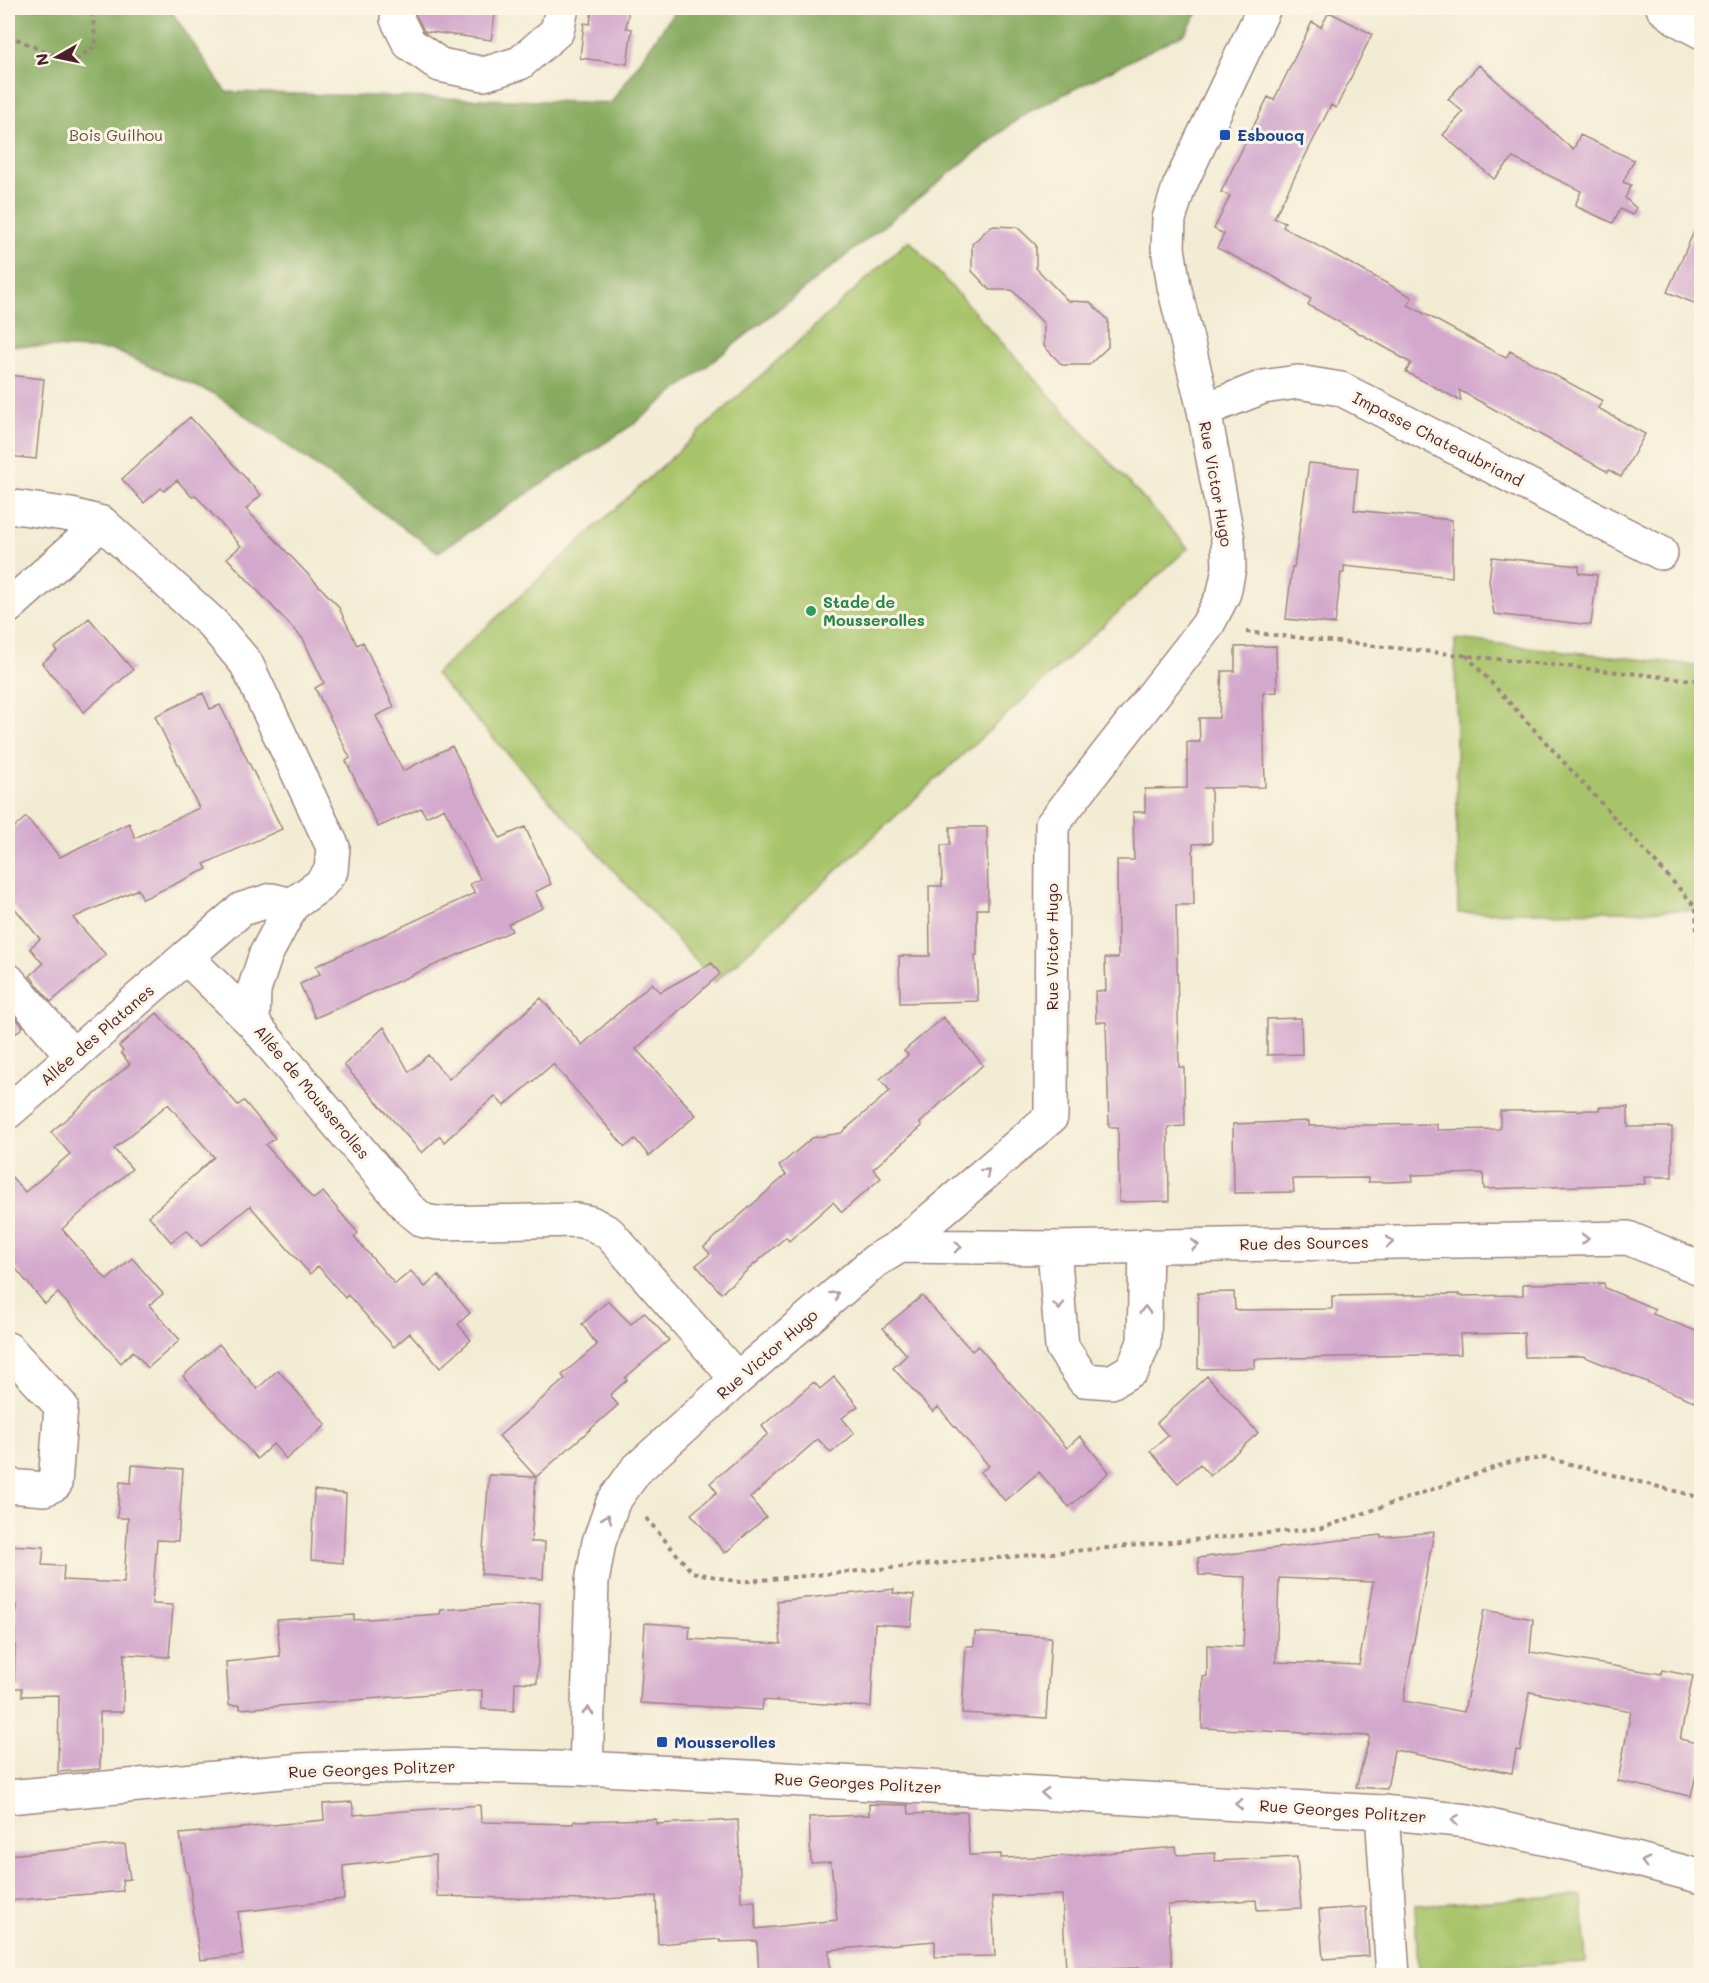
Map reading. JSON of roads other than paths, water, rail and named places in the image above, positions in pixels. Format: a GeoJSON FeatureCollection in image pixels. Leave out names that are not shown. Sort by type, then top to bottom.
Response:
{"type":"FeatureCollection","features":[{"type":"Feature","properties":{"kind":"street"},"geometry":{"type":"LineString","coordinates":[[398,8],[397,19],[409,43],[440,65],[484,74],[520,63],[528,57],[557,31],[562,8]]}},
{"type":"Feature","properties":{"kind":"street","name":"Rue Victor Hugo"},"geometry":{"type":"LineString","coordinates":[[586,1769],[592,1582],[599,1542],[613,1502],[622,1489],[636,1470],[737,1379],[875,1261],[900,1246],[1051,1117],[1052,825],[1207,626],[1224,594],[1229,568],[1227,540],[1204,411],[1174,286],[1168,248],[1169,219],[1179,188],[1264,8]]}},
{"type":"Feature","properties":{"kind":"street"},"geometry":{"type":"LineString","coordinates":[[1663,8],[1701,32]]}},
{"type":"Feature","properties":{"kind":"street","name":"Impasse Chateaubriand"},"geometry":{"type":"LineString","coordinates":[[1204,411],[1263,387],[1299,382],[1341,389],[1661,553]]}},
{"type":"Feature","properties":{"kind":"street","name":"Allée de Mousserolles"},"geometry":{"type":"LineString","coordinates":[[8,506],[71,515],[102,523],[213,624],[246,663],[333,847],[331,871],[320,885],[292,905],[266,954],[254,990],[253,1023],[409,1209],[424,1221],[438,1223],[576,1220],[591,1223],[609,1233],[737,1379]]}},
{"type":"Feature","properties":{"kind":"street"},"geometry":{"type":"LineString","coordinates":[[8,608],[102,523]]}},
{"type":"Feature","properties":{"kind":"street","name":"Allée des Platanes"},"geometry":{"type":"LineString","coordinates":[[8,1112],[242,909],[272,900],[292,905]]}},
{"type":"Feature","properties":{"kind":"street"},"geometry":{"type":"LineString","coordinates":[[186,957],[253,1023]]}},
{"type":"Feature","properties":{"kind":"street"},"geometry":{"type":"LineString","coordinates":[[8,980],[73,1056]]}},
{"type":"Feature","properties":{"kind":"street","name":"Rue des Sources"},"geometry":{"type":"LineString","coordinates":[[900,1246],[1054,1248],[1628,1238],[1701,1269]]}},
{"type":"Feature","properties":{"kind":"street"},"geometry":{"type":"LineString","coordinates":[[1054,1248],[1062,1347],[1084,1380],[1111,1382],[1133,1370],[1144,1342],[1146,1245]]}},
{"type":"Feature","properties":{"kind":"street"},"geometry":{"type":"LineString","coordinates":[[8,1349],[61,1406],[55,1484],[45,1489],[8,1486]]}},
{"type":"Feature","properties":{"kind":"street","name":"Rue Georges Politzer"},"geometry":{"type":"LineString","coordinates":[[8,1797],[314,1769],[430,1765],[586,1769],[1382,1812],[1479,1824],[1624,1856],[1701,1877]]}},
{"type":"Feature","properties":{"kind":"street"},"geometry":{"type":"LineString","coordinates":[[1382,1812],[1393,1976]]}},
{"type":"Feature","properties":{"kind":"place","name":"Esboucq"},"geometry":{"type":"Point","coordinates":[1225,135]}},
{"type":"Feature","properties":{"kind":"place","name":"Stade de Mousserolles"},"geometry":{"type":"Point","coordinates":[811,611]}},
{"type":"Feature","properties":{"kind":"place","name":"Mousserolles"},"geometry":{"type":"Point","coordinates":[662,1742]}},
{"type":"Feature","properties":{"kind":"park label","name":"Bois Guilhou"},"geometry":{"type":"Point","coordinates":[116,135]}}]}
